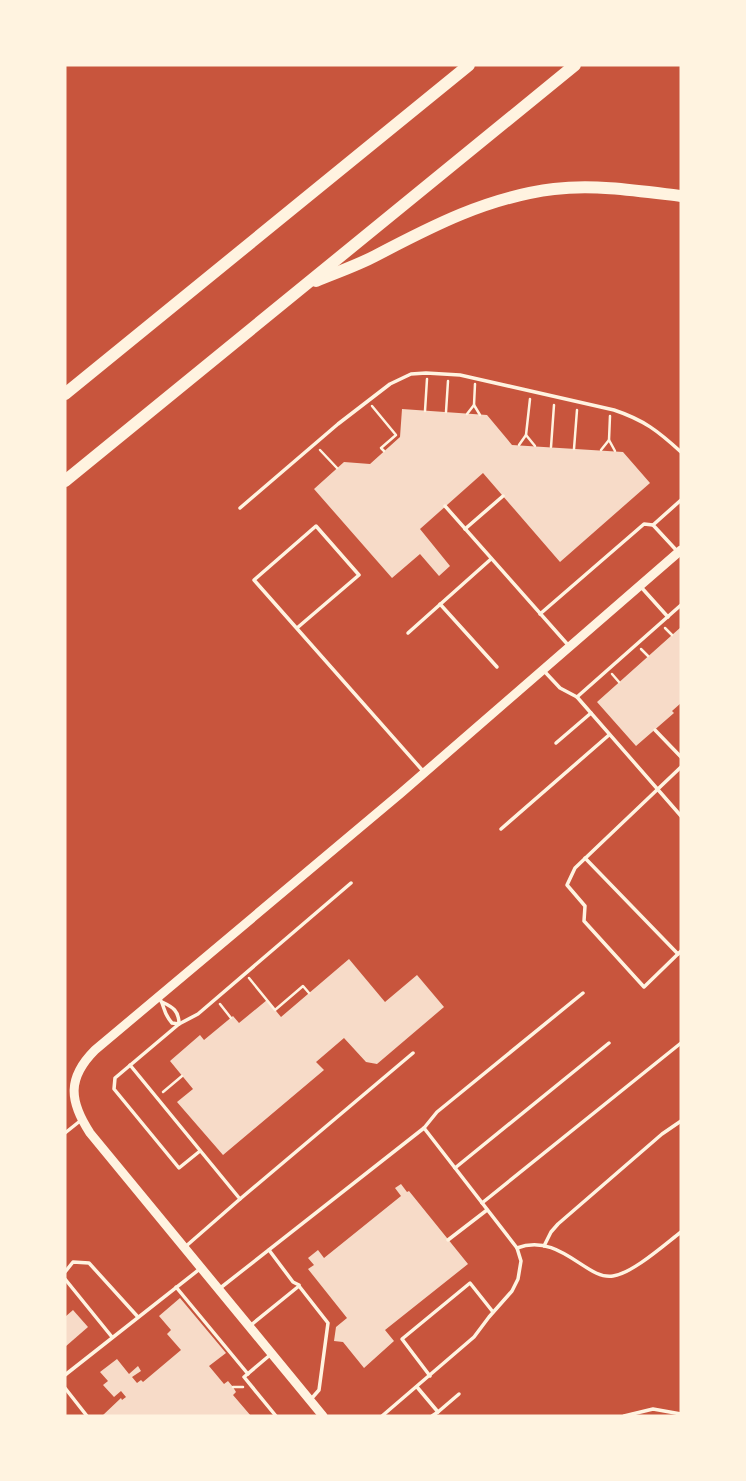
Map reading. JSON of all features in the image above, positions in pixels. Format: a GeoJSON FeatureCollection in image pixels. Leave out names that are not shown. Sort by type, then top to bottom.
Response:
{"type":"FeatureCollection","features":[{"type":"Feature","properties":{"kind":"highway"},"geometry":{"type":"LineString","coordinates":[[65,394],[469,65]]}},
{"type":"Feature","properties":{"kind":"highway"},"geometry":{"type":"LineString","coordinates":[[65,481],[575,65]]}},
{"type":"Feature","properties":{"kind":"highway"},"geometry":{"type":"LineString","coordinates":[[303,287],[373,257],[463,213],[519,195],[556,189],[591,188],[681,196]]}},
{"type":"Feature","properties":{"kind":"street"},"geometry":{"type":"LineString","coordinates":[[323,1416],[81,1120],[74,1101],[76,1078],[83,1063],[160,1000],[680,551]]}},
{"type":"Feature","properties":{"kind":"lane"},"geometry":{"type":"LineString","coordinates":[[240,508],[368,401],[402,377],[426,373],[460,375],[614,410],[644,422],[681,452]]}},
{"type":"Feature","properties":{"kind":"lane"},"geometry":{"type":"LineString","coordinates":[[465,529],[503,496]]}},
{"type":"Feature","properties":{"kind":"lane"},"geometry":{"type":"LineString","coordinates":[[540,614],[644,524],[653,524],[681,500]]}},
{"type":"Feature","properties":{"kind":"lane"},"geometry":{"type":"LineString","coordinates":[[445,506],[571,647]]}},
{"type":"Feature","properties":{"kind":"lane"},"geometry":{"type":"LineString","coordinates":[[653,524],[680,551]]}},
{"type":"Feature","properties":{"kind":"lane"},"geometry":{"type":"LineString","coordinates":[[297,628],[359,575],[316,526],[254,580],[425,772]]}},
{"type":"Feature","properties":{"kind":"lane"},"geometry":{"type":"LineString","coordinates":[[408,633],[491,559]]}},
{"type":"Feature","properties":{"kind":"lane"},"geometry":{"type":"LineString","coordinates":[[640,586],[668,617]]}},
{"type":"Feature","properties":{"kind":"lane"},"geometry":{"type":"LineString","coordinates":[[440,604],[497,667]]}},
{"type":"Feature","properties":{"kind":"lane"},"geometry":{"type":"LineString","coordinates":[[577,697],[681,605]]}},
{"type":"Feature","properties":{"kind":"lane"},"geometry":{"type":"LineString","coordinates":[[544,670],[560,688],[577,697],[681,816]]}},
{"type":"Feature","properties":{"kind":"lane"},"geometry":{"type":"LineString","coordinates":[[556,743],[591,713]]}},
{"type":"Feature","properties":{"kind":"lane"},"geometry":{"type":"LineString","coordinates":[[655,730],[681,757]]}},
{"type":"Feature","properties":{"kind":"lane"},"geometry":{"type":"LineString","coordinates":[[501,829],[610,735]]}},
{"type":"Feature","properties":{"kind":"lane"},"geometry":{"type":"LineString","coordinates":[[585,858],[680,953],[644,987],[584,921],[585,906],[569,888],[571,874],[585,858],[681,767]]}},
{"type":"Feature","properties":{"kind":"lane"},"geometry":{"type":"LineString","coordinates":[[200,1151],[179,1168],[118,1094],[113,1085],[115,1078],[179,1024],[193,1018],[351,883]]}},
{"type":"Feature","properties":{"kind":"lane"},"geometry":{"type":"LineString","coordinates":[[219,1289],[424,1128],[437,1112],[583,993]]}},
{"type":"Feature","properties":{"kind":"lane"},"geometry":{"type":"LineString","coordinates":[[160,1000],[164,1013],[172,1023],[179,1024]]}},
{"type":"Feature","properties":{"kind":"lane"},"geometry":{"type":"LineString","coordinates":[[160,1000],[179,1015],[179,1024]]}},
{"type":"Feature","properties":{"kind":"lane"},"geometry":{"type":"LineString","coordinates":[[455,1168],[609,1043]]}},
{"type":"Feature","properties":{"kind":"lane"},"geometry":{"type":"LineString","coordinates":[[482,1203],[681,1043]]}},
{"type":"Feature","properties":{"kind":"lane"},"geometry":{"type":"LineString","coordinates":[[184,1248],[413,1053]]}},
{"type":"Feature","properties":{"kind":"lane"},"geometry":{"type":"LineString","coordinates":[[130,1065],[240,1199]]}},
{"type":"Feature","properties":{"kind":"lane"},"geometry":{"type":"LineString","coordinates":[[65,1133],[81,1120]]}},
{"type":"Feature","properties":{"kind":"lane"},"geometry":{"type":"LineString","coordinates":[[544,1245],[558,1224],[662,1134],[681,1123]]}},
{"type":"Feature","properties":{"kind":"lane"},"geometry":{"type":"LineString","coordinates":[[385,1415],[470,1342],[512,1291],[518,1279],[521,1261],[517,1248],[424,1128]]}},
{"type":"Feature","properties":{"kind":"lane"},"geometry":{"type":"LineString","coordinates":[[448,1240],[487,1210]]}},
{"type":"Feature","properties":{"kind":"lane"},"geometry":{"type":"LineString","coordinates":[[517,1248],[544,1245],[566,1254],[598,1273],[614,1276],[628,1270],[681,1233]]}},
{"type":"Feature","properties":{"kind":"lane"},"geometry":{"type":"LineString","coordinates":[[269,1250],[328,1323],[319,1390],[310,1400]]}},
{"type":"Feature","properties":{"kind":"lane"},"geometry":{"type":"LineString","coordinates":[[65,1272],[73,1262],[89,1262],[138,1317]]}},
{"type":"Feature","properties":{"kind":"lane"},"geometry":{"type":"LineString","coordinates":[[65,1375],[201,1268]]}},
{"type":"Feature","properties":{"kind":"lane"},"geometry":{"type":"LineString","coordinates":[[65,1279],[112,1338]]}},
{"type":"Feature","properties":{"kind":"lane"},"geometry":{"type":"LineString","coordinates":[[430,1376],[402,1339],[470,1283],[493,1312]]}},
{"type":"Feature","properties":{"kind":"lane"},"geometry":{"type":"LineString","coordinates":[[249,1326],[299,1286]]}},
{"type":"Feature","properties":{"kind":"lane"},"geometry":{"type":"LineString","coordinates":[[176,1287],[248,1374]]}},
{"type":"Feature","properties":{"kind":"lane"},"geometry":{"type":"LineString","coordinates":[[272,1354],[244,1377],[276,1416]]}},
{"type":"Feature","properties":{"kind":"lane"},"geometry":{"type":"LineString","coordinates":[[417,1387],[438,1412]]}},
{"type":"Feature","properties":{"kind":"lane"},"geometry":{"type":"LineString","coordinates":[[65,1388],[87,1416]]}},
{"type":"Feature","properties":{"kind":"lane"},"geometry":{"type":"LineString","coordinates":[[432,1416],[459,1394]]}},
{"type":"Feature","properties":{"kind":"lane"},"geometry":{"type":"LineString","coordinates":[[624,1416],[653,1409],[681,1414]]}},
{"type":"Feature","properties":{"kind":"path"},"geometry":{"type":"LineString","coordinates":[[425,411],[426,387]]}},
{"type":"Feature","properties":{"kind":"path"},"geometry":{"type":"LineString","coordinates":[[446,412],[447,388]]}},
{"type":"Feature","properties":{"kind":"path"},"geometry":{"type":"LineString","coordinates":[[467,414],[474,405],[475,390]]}},
{"type":"Feature","properties":{"kind":"path"},"geometry":{"type":"LineString","coordinates":[[519,445],[526,435],[531,390]]}},
{"type":"Feature","properties":{"kind":"path"},"geometry":{"type":"LineString","coordinates":[[551,447],[555,396]]}},
{"type":"Feature","properties":{"kind":"path"},"geometry":{"type":"LineString","coordinates":[[368,401],[398,436],[381,448],[384,451]]}},
{"type":"Feature","properties":{"kind":"path"},"geometry":{"type":"LineString","coordinates":[[574,449],[577,402]]}},
{"type":"Feature","properties":{"kind":"path"},"geometry":{"type":"LineString","coordinates":[[474,405],[480,415]]}},
{"type":"Feature","properties":{"kind":"path"},"geometry":{"type":"LineString","coordinates":[[610,424],[609,440],[615,451]]}},
{"type":"Feature","properties":{"kind":"path"},"geometry":{"type":"LineString","coordinates":[[526,435],[535,446]]}},
{"type":"Feature","properties":{"kind":"path"},"geometry":{"type":"LineString","coordinates":[[601,450],[609,440]]}},
{"type":"Feature","properties":{"kind":"path"},"geometry":{"type":"LineString","coordinates":[[315,444],[337,468]]}},
{"type":"Feature","properties":{"kind":"path"},"geometry":{"type":"LineString","coordinates":[[255,985],[275,1010],[303,986],[309,993]]}},
{"type":"Feature","properties":{"kind":"path"},"geometry":{"type":"LineString","coordinates":[[225,1010],[231,1018]]}},
{"type":"Feature","properties":{"kind":"path"},"geometry":{"type":"LineString","coordinates":[[160,1094],[182,1076]]}},
{"type":"Feature","properties":{"kind":"path"},"geometry":{"type":"LineString","coordinates":[[233,1387],[241,1387]]}},
{"type":"Feature","properties":{"kind":"building"},"geometry":{"type":"Polygon","coordinates":[[[402,409],[487,415],[512,445],[623,452],[650,483],[560,562],[483,473],[420,529],[450,566],[439,576],[420,554],[392,578],[314,489],[344,462],[370,464],[400,437],[402,409]]]}},
{"type":"Feature","properties":{"kind":"building"},"geometry":{"type":"Polygon","coordinates":[[[681,627],[681,703],[672,711],[674,713],[636,746],[597,702],[681,627]]]}},
{"type":"Feature","properties":{"kind":"building"},"geometry":{"type":"Polygon","coordinates":[[[349,959],[385,1002],[417,975],[444,1007],[377,1064],[366,1062],[344,1038],[316,1062],[324,1070],[223,1155],[177,1102],[193,1089],[170,1061],[200,1035],[204,1040],[233,1016],[239,1023],[267,1000],[281,1017],[349,959]]]}},
{"type":"Feature","properties":{"kind":"building"},"geometry":{"type":"Polygon","coordinates":[[[401,1184],[468,1264],[385,1330],[394,1341],[364,1368],[343,1342],[334,1341],[336,1327],[347,1318],[308,1269],[314,1265],[308,1258],[318,1250],[324,1258],[401,1196],[395,1188],[401,1184]]]}},
{"type":"Feature","properties":{"kind":"building"},"geometry":{"type":"Polygon","coordinates":[[[180,1298],[226,1353],[209,1366],[224,1384],[228,1381],[236,1392],[233,1395],[251,1416],[102,1416],[121,1398],[122,1400],[126,1397],[121,1391],[114,1397],[103,1385],[108,1381],[100,1372],[117,1359],[129,1374],[138,1366],[141,1371],[132,1377],[137,1383],[141,1380],[143,1382],[181,1350],[167,1334],[171,1330],[159,1316],[180,1298]]]}},
{"type":"Feature","properties":{"kind":"building"},"geometry":{"type":"Polygon","coordinates":[[[73,1310],[88,1327],[65,1347],[65,1317],[73,1310]]]}}]}
